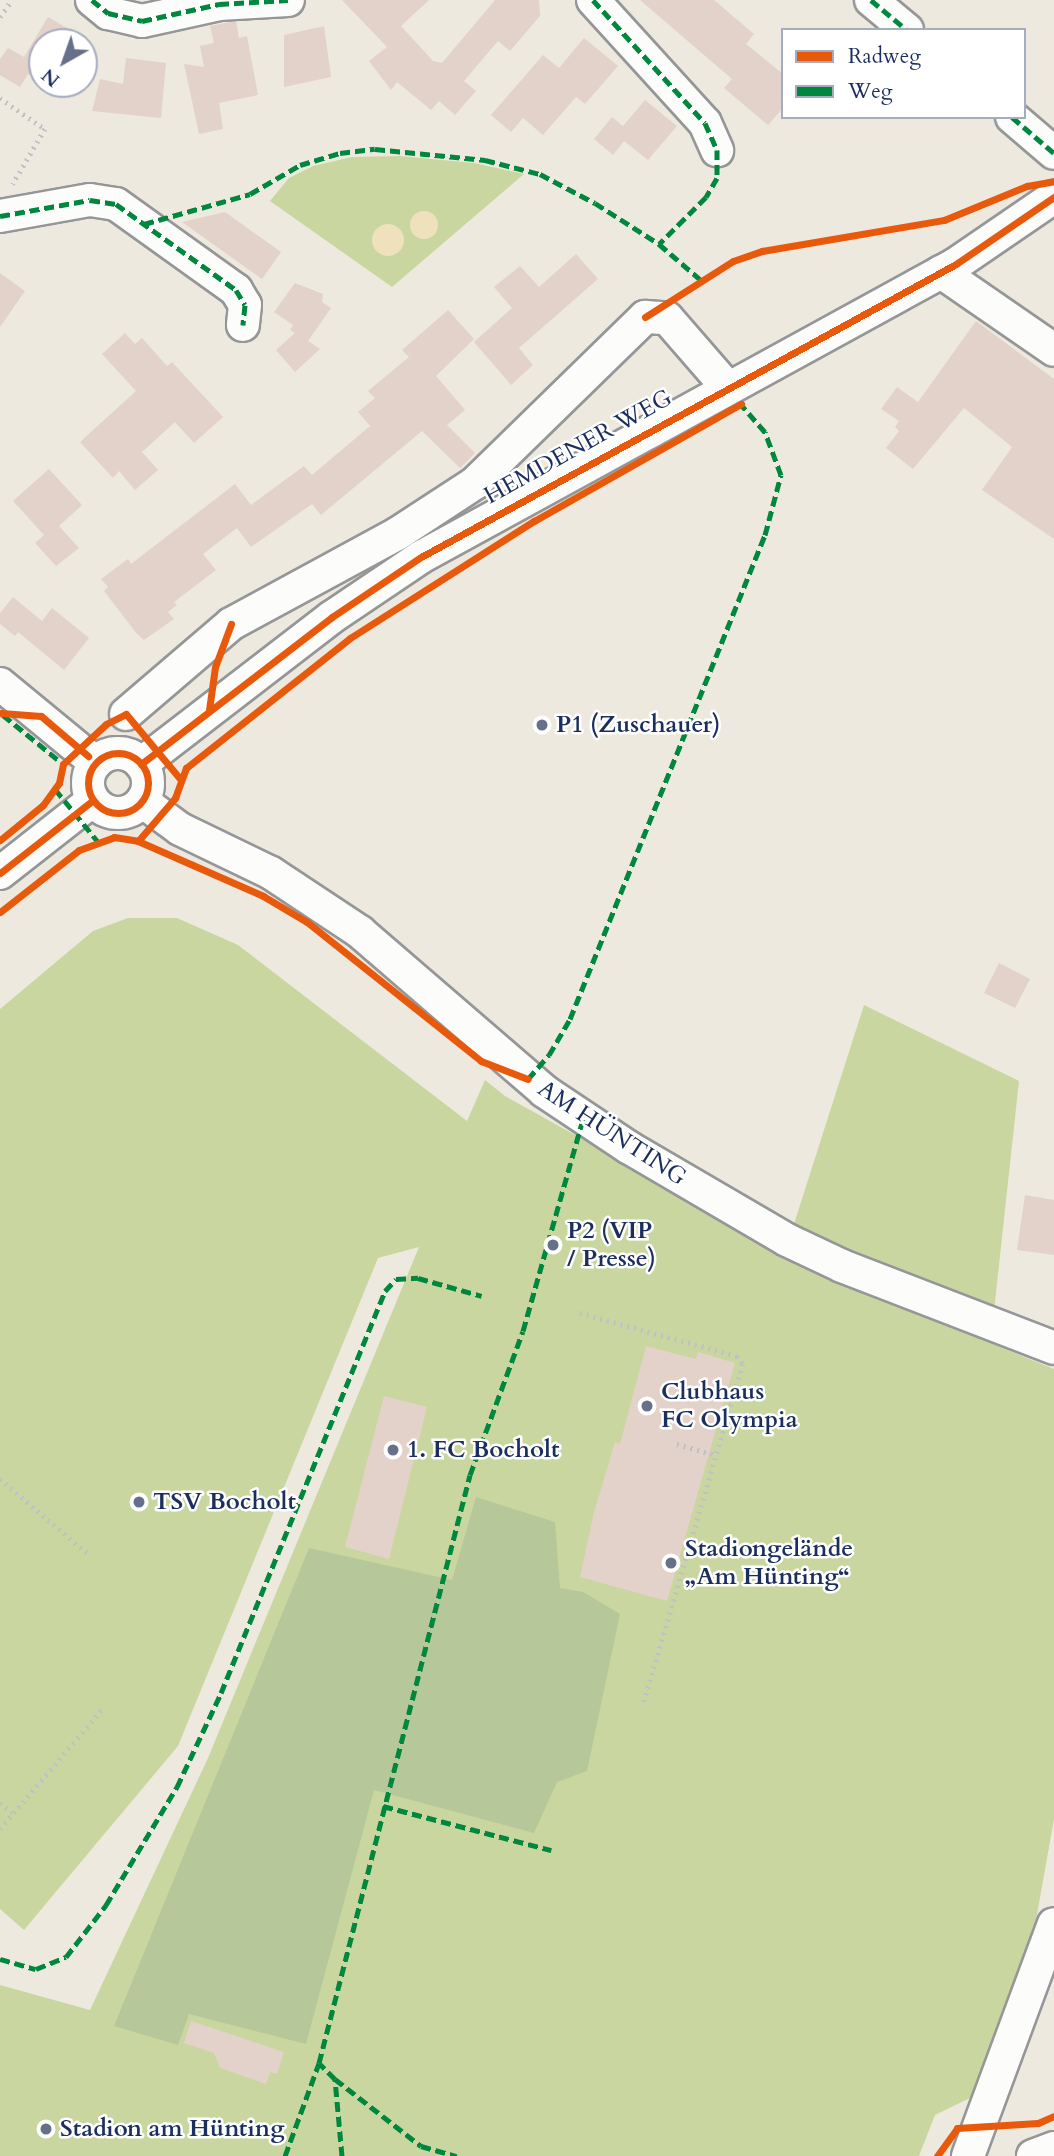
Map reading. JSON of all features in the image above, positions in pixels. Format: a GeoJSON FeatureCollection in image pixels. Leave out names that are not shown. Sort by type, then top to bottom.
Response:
{"type":"FeatureCollection","features":[{"type":"Feature","properties":{"kind":"street"},"geometry":{"type":"LineString","coordinates":[[92,0],[108,13],[142,21],[219,4],[288,0]]}},
{"type":"Feature","properties":{"kind":"street"},"geometry":{"type":"LineString","coordinates":[[593,0],[705,122],[717,150]]}},
{"type":"Feature","properties":{"kind":"street"},"geometry":{"type":"LineString","coordinates":[[872,0],[905,28]]}},
{"type":"Feature","properties":{"kind":"street"},"geometry":{"type":"LineString","coordinates":[[1014,119],[1054,153]]}},
{"type":"Feature","properties":{"kind":"street","name":"HEMDENER WEG"},"geometry":{"type":"LineString","coordinates":[[141,764],[332,617],[421,557],[941,272],[1011,230],[1054,197]]}},
{"type":"Feature","properties":{"kind":"street"},"geometry":{"type":"LineString","coordinates":[[3,205],[90,200],[116,204],[236,290],[245,305],[243,325]]}},
{"type":"Feature","properties":{"kind":"street"},"geometry":{"type":"LineString","coordinates":[[941,272],[1054,350]]}},
{"type":"Feature","properties":{"kind":"street","name":"HEMDENER WEG"},"geometry":{"type":"LineString","coordinates":[[126,714],[231,624],[397,534],[475,484],[645,317],[667,318],[727,387]]}},
{"type":"Feature","properties":{"kind":"street"},"geometry":{"type":"LineString","coordinates":[[0,684],[96,763]]}},
{"type":"Feature","properties":{"kind":"street"},"geometry":{"type":"LineString","coordinates":[[119,753],[141,764],[148,779],[142,802],[123,813],[101,808],[93,800],[89,777],[96,763],[119,753]]}},
{"type":"Feature","properties":{"kind":"street"},"geometry":{"type":"LineString","coordinates":[[0,873],[93,800]]}},
{"type":"Feature","properties":{"kind":"street","name":"AM HÜNTING"},"geometry":{"type":"LineString","coordinates":[[142,802],[189,834],[271,873],[360,932],[544,1091],[628,1147],[831,1261],[1054,1348]]}},
{"type":"Feature","properties":{"kind":"street"},"geometry":{"type":"LineString","coordinates":[[968,2156],[1054,1924]]}},
{"type":"Feature","properties":{"kind":"street"},"geometry":{"type":"LineString","coordinates":[[1033,2156],[1054,2148]]}},
{"type":"Feature","properties":{"kind":"path"},"geometry":{"type":"LineString","coordinates":[[0,17],[12,0]]}},
{"type":"Feature","properties":{"kind":"path"},"geometry":{"type":"LineString","coordinates":[[0,98],[45,129],[3,205]]}},
{"type":"Feature","properties":{"kind":"path"},"geometry":{"type":"LineString","coordinates":[[580,1313],[737,1356],[743,1364],[643,1707]]}},
{"type":"Feature","properties":{"kind":"path"},"geometry":{"type":"LineString","coordinates":[[677,1444],[716,1455]]}},
{"type":"Feature","properties":{"kind":"path"},"geometry":{"type":"LineString","coordinates":[[0,1479],[88,1554]]}},
{"type":"Feature","properties":{"kind":"path"},"geometry":{"type":"LineString","coordinates":[[0,1829],[104,1707]]}},
{"type":"Feature","properties":{"kind":"path"},"geometry":{"type":"LineString","coordinates":[[0,1803],[13,1814]]}},
{"type":"Feature","properties":{"kind":"green space"},"geometry":{"type":"Polygon","coordinates":[[[400,156],[474,163],[524,174],[392,287],[270,201],[289,178],[313,166],[352,157],[400,156]]]}},
{"type":"Feature","properties":{"kind":"green space","name":"Stadiongelände „Am Hünting“"},"geometry":{"type":"Polygon","coordinates":[[[128,918],[177,918],[238,945],[467,1121],[485,1080],[505,1096],[835,1279],[1054,1369],[1054,1819],[1036,1920],[970,2098],[935,2115],[919,2156],[0,2156],[0,1985],[90,2010],[208,1758],[419,1247],[378,1258],[178,1746],[24,1930],[0,1909],[0,1009],[93,931],[128,918]]]}},
{"type":"Feature","properties":{"kind":"green space"},"geometry":{"type":"Polygon","coordinates":[[[864,1005],[1019,1081],[994,1311],[793,1227],[864,1005]]]}},
{"type":"Feature","properties":{"kind":"green space"},"geometry":{"type":"Polygon","coordinates":[[[476,1497],[555,1522],[560,1588],[583,1592],[620,1614],[587,1771],[557,1782],[534,1833],[374,1790],[306,2044],[189,2014],[178,2045],[114,2026],[309,1548],[452,1580],[476,1497]]]}},
{"type":"Feature","properties":{"kind":"sand"},"geometry":{"type":"Polygon","coordinates":[[[424,211],[434,215],[438,225],[434,235],[424,239],[414,235],[410,225],[414,215],[424,211]]]}},
{"type":"Feature","properties":{"kind":"sand"},"geometry":{"type":"Polygon","coordinates":[[[388,224],[399,229],[404,240],[399,251],[388,256],[377,251],[372,240],[377,229],[388,224]]]}},
{"type":"Feature","properties":{"kind":"building"},"geometry":{"type":"Polygon","coordinates":[[[342,0],[429,0],[401,26],[433,61],[442,63],[495,0],[539,0],[540,16],[510,51],[498,41],[464,81],[476,91],[455,115],[439,101],[431,110],[397,82],[391,90],[369,61],[387,47],[342,0]]]}},
{"type":"Feature","properties":{"kind":"building"},"geometry":{"type":"Polygon","coordinates":[[[640,0],[714,0],[754,34],[746,44],[781,72],[781,110],[768,125],[724,88],[732,79],[640,0]]]}},
{"type":"Feature","properties":{"kind":"building"},"geometry":{"type":"Polygon","coordinates":[[[48,17],[67,28],[41,28],[48,17]]]}},
{"type":"Feature","properties":{"kind":"building"},"geometry":{"type":"Polygon","coordinates":[[[236,21],[239,38],[247,36],[258,95],[219,103],[223,129],[199,134],[184,64],[204,67],[200,46],[214,43],[210,26],[236,21]]]}},
{"type":"Feature","properties":{"kind":"building"},"geometry":{"type":"Polygon","coordinates":[[[324,26],[331,77],[284,87],[284,35],[324,26]]]}},
{"type":"Feature","properties":{"kind":"building"},"geometry":{"type":"Polygon","coordinates":[[[584,38],[618,66],[585,104],[576,97],[543,135],[523,118],[511,132],[491,115],[543,55],[559,68],[584,38]]]}},
{"type":"Feature","properties":{"kind":"building"},"geometry":{"type":"Polygon","coordinates":[[[8,48],[24,57],[28,50],[28,74],[20,87],[0,75],[0,59],[8,48]]]}},
{"type":"Feature","properties":{"kind":"building"},"geometry":{"type":"Polygon","coordinates":[[[126,58],[166,63],[161,118],[92,111],[95,98],[98,98],[100,79],[123,84],[126,58]]]}},
{"type":"Feature","properties":{"kind":"building"},"geometry":{"type":"Polygon","coordinates":[[[645,100],[677,126],[648,160],[624,141],[613,155],[594,139],[612,117],[623,126],[645,100]]]}},
{"type":"Feature","properties":{"kind":"building"},"geometry":{"type":"Polygon","coordinates":[[[225,212],[281,252],[262,279],[182,222],[225,212]]]}},
{"type":"Feature","properties":{"kind":"building"},"geometry":{"type":"Polygon","coordinates":[[[576,254],[598,279],[519,348],[533,365],[511,385],[474,342],[512,308],[494,287],[520,266],[539,287],[576,254]]]}},
{"type":"Feature","properties":{"kind":"building"},"geometry":{"type":"Polygon","coordinates":[[[0,273],[25,291],[0,327],[0,273]]]}},
{"type":"Feature","properties":{"kind":"building"},"geometry":{"type":"Polygon","coordinates":[[[295,283],[323,294],[322,302],[331,308],[308,341],[320,349],[295,372],[276,350],[295,333],[290,330],[293,325],[274,312],[295,283]]]}},
{"type":"Feature","properties":{"kind":"building"},"geometry":{"type":"Polygon","coordinates":[[[448,310],[474,339],[436,376],[465,410],[447,425],[475,453],[460,468],[422,431],[321,515],[312,504],[251,547],[237,528],[203,554],[216,570],[174,602],[177,605],[168,612],[174,619],[144,640],[137,634],[104,591],[108,587],[101,579],[128,559],[131,564],[235,484],[251,505],[304,466],[312,475],[370,426],[358,412],[375,398],[368,391],[409,357],[402,350],[448,310]]]}},
{"type":"Feature","properties":{"kind":"building"},"geometry":{"type":"Polygon","coordinates":[[[976,321],[1054,379],[1054,539],[982,490],[1012,447],[964,408],[913,469],[886,448],[899,431],[895,427],[899,421],[881,409],[897,387],[918,402],[976,321]]]}},
{"type":"Feature","properties":{"kind":"building"},"geometry":{"type":"Polygon","coordinates":[[[125,333],[135,344],[142,338],[167,366],[172,362],[223,417],[194,443],[175,422],[142,452],[158,470],[135,490],[119,471],[113,478],[80,442],[136,391],[102,354],[125,333]]]}},
{"type":"Feature","properties":{"kind":"building"},"geometry":{"type":"Polygon","coordinates":[[[49,469],[82,505],[59,526],[79,548],[56,566],[35,543],[44,535],[13,501],[49,469]]]}},
{"type":"Feature","properties":{"kind":"building"},"geometry":{"type":"Polygon","coordinates":[[[13,597],[42,621],[52,608],[89,638],[64,670],[18,632],[15,636],[0,624],[0,613],[13,597]]]}},
{"type":"Feature","properties":{"kind":"building"},"geometry":{"type":"Polygon","coordinates":[[[999,963],[1030,979],[1015,1008],[984,993],[999,963]]]}},
{"type":"Feature","properties":{"kind":"building"},"geometry":{"type":"Polygon","coordinates":[[[1025,1195],[1054,1200],[1054,1255],[1017,1250],[1025,1195]]]}},
{"type":"Feature","properties":{"kind":"building"},"geometry":{"type":"Polygon","coordinates":[[[646,1346],[696,1359],[698,1352],[735,1363],[667,1601],[580,1577],[594,1512],[615,1442],[620,1444],[646,1346]]]}},
{"type":"Feature","properties":{"kind":"building","name":"1. FC Bocholt"},"geometry":{"type":"Polygon","coordinates":[[[384,1396],[427,1407],[389,1559],[345,1547],[384,1396]]]}},
{"type":"Feature","properties":{"kind":"building"},"geometry":{"type":"Polygon","coordinates":[[[191,2021],[284,2052],[277,2074],[270,2072],[266,2084],[220,2068],[214,2053],[184,2043],[191,2021]]]}},
{"type":"Feature","properties":{"kind":"marked path"},"geometry":{"type":"LineString","coordinates":[[92,0],[108,13],[142,21],[219,4],[288,0]]}},
{"type":"Feature","properties":{"kind":"marked path"},"geometry":{"type":"LineString","coordinates":[[593,0],[705,123],[717,150],[717,178],[706,197],[659,244]]}},
{"type":"Feature","properties":{"kind":"marked path"},"geometry":{"type":"LineString","coordinates":[[871,0],[905,28]]}},
{"type":"Feature","properties":{"kind":"marked path"},"geometry":{"type":"LineString","coordinates":[[1014,119],[1054,153]]}},
{"type":"Feature","properties":{"kind":"marked path"},"geometry":{"type":"LineString","coordinates":[[144,224],[250,194],[300,165],[340,153],[375,149],[485,160],[540,174],[595,203],[659,244],[701,280]]}},
{"type":"Feature","properties":{"kind":"marked path"},"geometry":{"type":"LineString","coordinates":[[0,216],[90,200],[116,204],[236,290],[245,305],[243,325]]}},
{"type":"Feature","properties":{"kind":"marked path"},"geometry":{"type":"LineString","coordinates":[[523,1077],[528,1079],[549,1055],[570,1019],[765,535],[781,475],[765,432],[738,401]]}},
{"type":"Feature","properties":{"kind":"marked path"},"geometry":{"type":"LineString","coordinates":[[3,715],[63,764]]}},
{"type":"Feature","properties":{"kind":"marked path"},"geometry":{"type":"LineString","coordinates":[[55,789],[99,843]]}},
{"type":"Feature","properties":{"kind":"marked path"},"geometry":{"type":"LineString","coordinates":[[342,2156],[335,2079],[319,2063],[470,1475],[523,1331],[583,1119]]}},
{"type":"Feature","properties":{"kind":"marked path"},"geometry":{"type":"LineString","coordinates":[[0,1959],[36,1969],[66,1957],[106,1905],[177,1787],[221,1693],[385,1291],[396,1279],[418,1278],[482,1296]]}},
{"type":"Feature","properties":{"kind":"marked path"},"geometry":{"type":"LineString","coordinates":[[383,1806],[551,1850]]}},
{"type":"Feature","properties":{"kind":"marked path"},"geometry":{"type":"LineString","coordinates":[[285,2156],[319,2063]]}},
{"type":"Feature","properties":{"kind":"marked path"},"geometry":{"type":"LineString","coordinates":[[335,2079],[421,2146],[457,2156]]}},
{"type":"Feature","properties":{"kind":"cycle path"},"geometry":{"type":"LineString","coordinates":[[645,317],[733,261],[762,251],[944,220],[1027,186],[1054,181]]}},
{"type":"Feature","properties":{"kind":"cycle path"},"geometry":{"type":"LineString","coordinates":[[141,764],[332,617],[421,557],[956,264],[1054,197]]}},
{"type":"Feature","properties":{"kind":"cycle path"},"geometry":{"type":"LineString","coordinates":[[138,841],[175,798],[186,768],[350,638],[534,521],[741,404]]}},
{"type":"Feature","properties":{"kind":"cycle path"},"geometry":{"type":"LineString","coordinates":[[209,710],[215,667],[231,624]]}},
{"type":"Feature","properties":{"kind":"cycle path"},"geometry":{"type":"LineString","coordinates":[[1,713],[41,716],[88,756]]}},
{"type":"Feature","properties":{"kind":"cycle path"},"geometry":{"type":"LineString","coordinates":[[0,840],[43,805],[59,783],[63,764],[106,724],[126,714],[181,780]]}},
{"type":"Feature","properties":{"kind":"cycle path"},"geometry":{"type":"LineString","coordinates":[[118,753],[135,758],[143,766],[148,783],[143,800],[135,808],[118,813],[101,808],[93,800],[88,783],[93,766],[101,758],[118,753]]}},
{"type":"Feature","properties":{"kind":"cycle path"},"geometry":{"type":"LineString","coordinates":[[0,873],[93,800]]}},
{"type":"Feature","properties":{"kind":"cycle path"},"geometry":{"type":"LineString","coordinates":[[0,912],[79,850],[114,837],[138,841],[263,896],[307,922],[481,1061],[528,1079]]}},
{"type":"Feature","properties":{"kind":"cycle path"},"geometry":{"type":"LineString","coordinates":[[937,2156],[957,2128],[1038,2123],[1054,2116]]}},
{"type":"Feature","properties":{"kind":"place","name":"P1 (Zuschauer)"},"geometry":{"type":"Point","coordinates":[542,725]}},
{"type":"Feature","properties":{"kind":"place","name":"P2 (VIP / Presse)"},"geometry":{"type":"Point","coordinates":[553,1245]}},
{"type":"Feature","properties":{"kind":"place","name":"Clubhaus FC Olympia"},"geometry":{"type":"Point","coordinates":[647,1406]}},
{"type":"Feature","properties":{"kind":"place","name":"1. FC Bocholt"},"geometry":{"type":"Point","coordinates":[393,1450]}},
{"type":"Feature","properties":{"kind":"place","name":"TSV Bocholt"},"geometry":{"type":"Point","coordinates":[139,1502]}},
{"type":"Feature","properties":{"kind":"place","name":"Stadiongelände „Am Hünting“"},"geometry":{"type":"Point","coordinates":[671,1563]}},
{"type":"Feature","properties":{"kind":"place","name":"Stadion am Hünting"},"geometry":{"type":"Point","coordinates":[46,2129]}}]}
